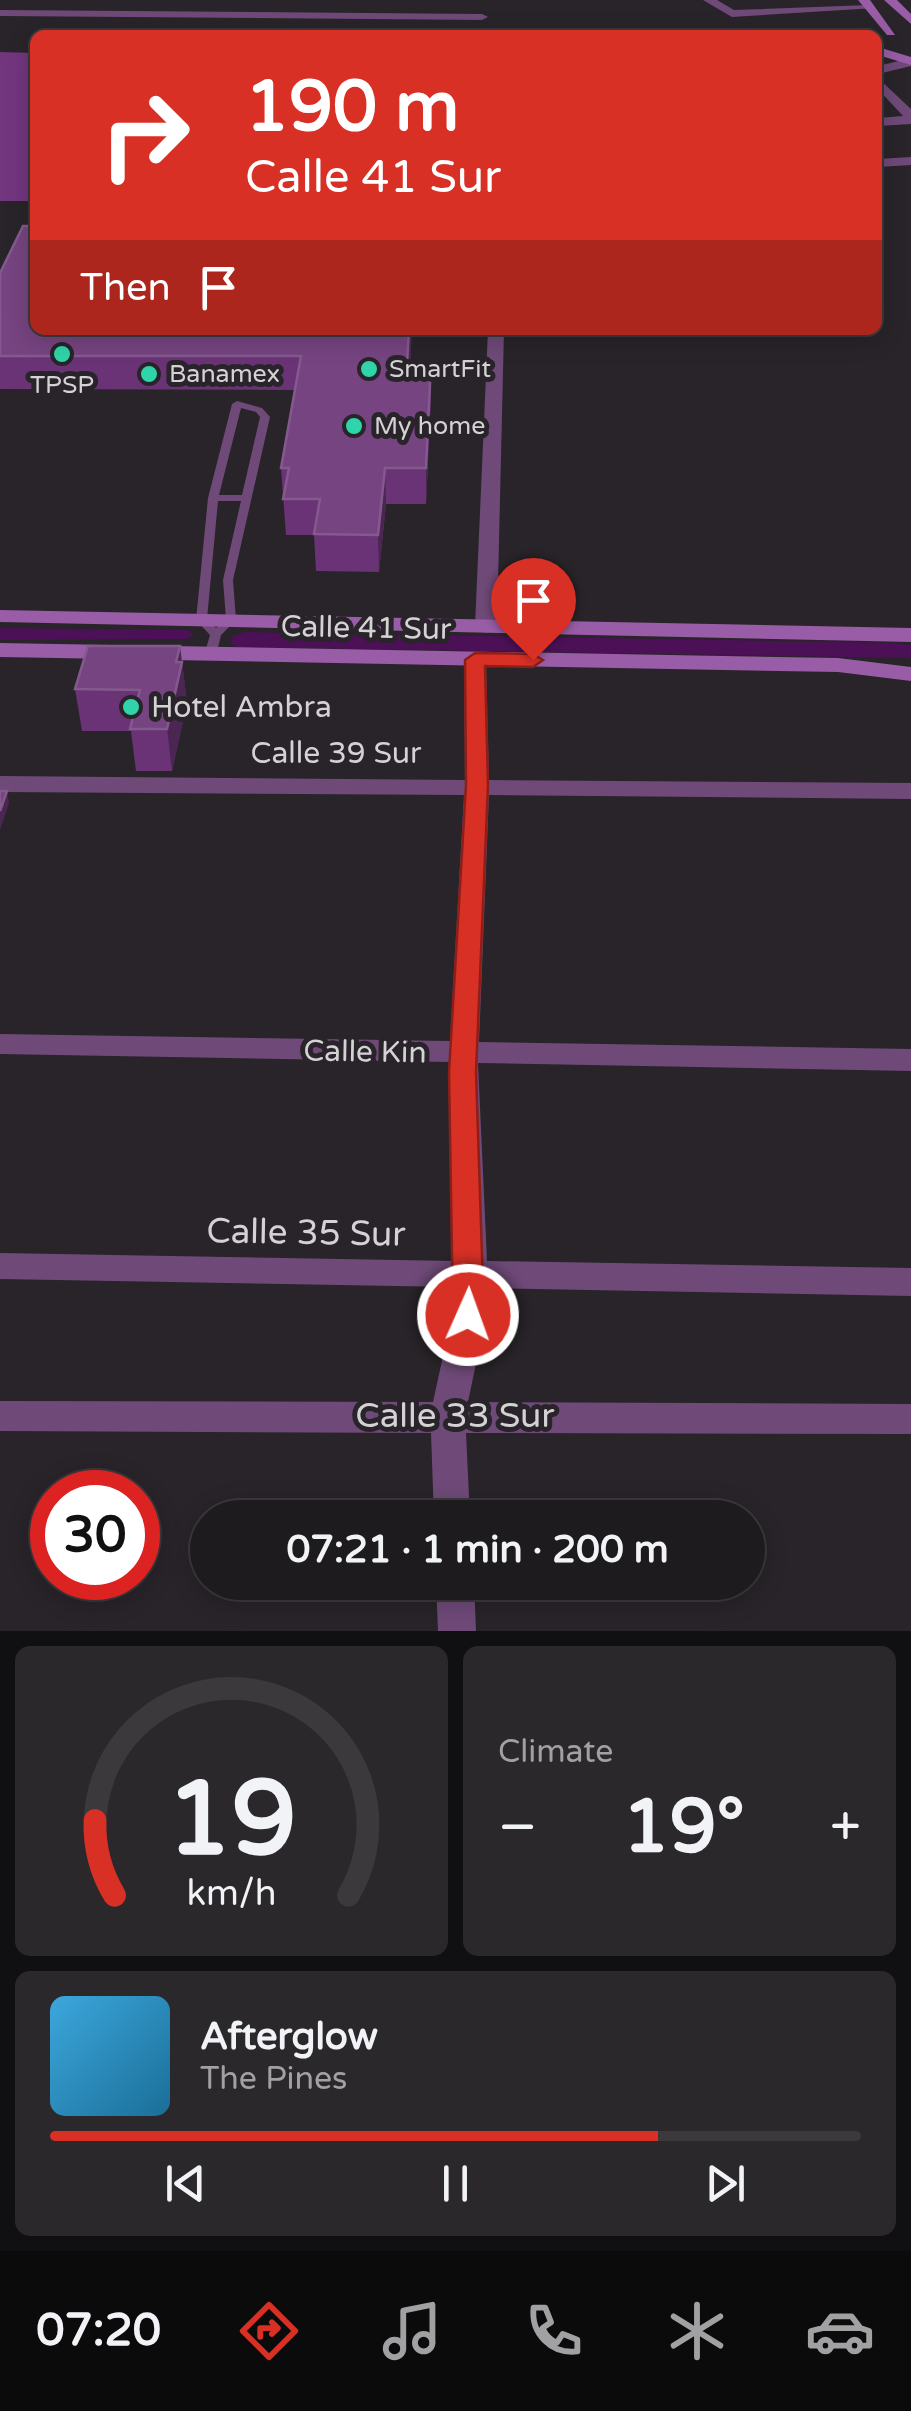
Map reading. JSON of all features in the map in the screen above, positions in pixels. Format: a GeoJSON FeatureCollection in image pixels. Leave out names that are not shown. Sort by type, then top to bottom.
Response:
{"type":"FeatureCollection","features":[{"type":"Feature","properties":{"kind":"main road"},"geometry":{"type":"LineString","coordinates":[[890,0],[911,20]]}},
{"type":"Feature","properties":{"kind":"main road"},"geometry":{"type":"LineString","coordinates":[[866,4],[882,30]]}},
{"type":"Feature","properties":{"kind":"main road"},"geometry":{"type":"LineString","coordinates":[[884,34],[911,30]]}},
{"type":"Feature","properties":{"kind":"main road"},"geometry":{"type":"LineString","coordinates":[[882,56],[911,61]]}},
{"type":"Feature","properties":{"kind":"main road","name":"Calle 41 Sur"},"geometry":{"type":"LineString","coordinates":[[0,616],[214,632],[475,660],[838,665],[911,674]]}},
{"type":"Feature","properties":{"kind":"main road","name":"Calle 41 Sur"},"geometry":{"type":"LineString","coordinates":[[0,650],[214,632],[486,626],[911,635]]}},
{"type":"Feature","properties":{"kind":"street"},"geometry":{"type":"LineString","coordinates":[[123,19],[133,0]]}},
{"type":"Feature","properties":{"kind":"street"},"geometry":{"type":"LineString","coordinates":[[302,30],[310,0]]}},
{"type":"Feature","properties":{"kind":"street"},"geometry":{"type":"LineString","coordinates":[[481,0],[483,30]]}},
{"type":"Feature","properties":{"kind":"street"},"geometry":{"type":"LineString","coordinates":[[710,0],[732,14],[866,4]]}},
{"type":"Feature","properties":{"kind":"street"},"geometry":{"type":"LineString","coordinates":[[0,13],[123,19],[482,16]]}},
{"type":"Feature","properties":{"kind":"street"},"geometry":{"type":"LineString","coordinates":[[882,69],[911,61]]}},
{"type":"Feature","properties":{"kind":"street"},"geometry":{"type":"LineString","coordinates":[[882,86],[911,119]]}},
{"type":"Feature","properties":{"kind":"street"},"geometry":{"type":"LineString","coordinates":[[882,122],[911,119]]}},
{"type":"Feature","properties":{"kind":"street"},"geometry":{"type":"LineString","coordinates":[[882,162],[911,161]]}},
{"type":"Feature","properties":{"kind":"street"},"geometry":{"type":"LineString","coordinates":[[486,626],[496,335]]}},
{"type":"Feature","properties":{"kind":"street"},"geometry":{"type":"LineString","coordinates":[[451,1500],[448,1414],[468,1315],[471,1278],[464,1055],[477,785],[475,660]]}},
{"type":"Feature","properties":{"kind":"street","name":"Calle 39 Sur"},"geometry":{"type":"LineString","coordinates":[[0,784],[477,785],[911,792]]}},
{"type":"Feature","properties":{"kind":"street","name":"Calle Kin"},"geometry":{"type":"LineString","coordinates":[[0,1044],[911,1060]]}},
{"type":"Feature","properties":{"kind":"street","name":"Calle 35 Sur"},"geometry":{"type":"LineString","coordinates":[[0,1266],[471,1278],[911,1282]]}},
{"type":"Feature","properties":{"kind":"street","name":"Calle 33 Sur"},"geometry":{"type":"LineString","coordinates":[[0,1416],[184,1419],[448,1414],[911,1419]]}},
{"type":"Feature","properties":{"kind":"street"},"geometry":{"type":"LineString","coordinates":[[455,1600],[456,1631]]}},
{"type":"Feature","properties":{"kind":"lane"},"geometry":{"type":"LineString","coordinates":[[237,404],[259,410],[265,417],[214,632],[213,498],[237,404]]}},
{"type":"Feature","properties":{"kind":"lane"},"geometry":{"type":"LineString","coordinates":[[213,498],[246,498]]}},
{"type":"Feature","properties":{"kind":"shaded area"},"geometry":{"type":"Polygon","coordinates":[[[0,52],[30,53],[30,201],[0,201],[0,52]]]}},
{"type":"Feature","properties":{"kind":"shaded area"},"geometry":{"type":"Polygon","coordinates":[[[0,628],[188,630],[193,635],[186,639],[0,640],[0,628]]]}},
{"type":"Feature","properties":{"kind":"shaded area"},"geometry":{"type":"Polygon","coordinates":[[[245,632],[894,643],[911,645],[911,658],[231,644],[232,636],[245,632]]]}},
{"type":"Feature","properties":{"kind":"building"},"geometry":{"type":"Polygon","coordinates":[[[23,226],[30,226],[30,335],[409,335],[407,363],[431,363],[426,468],[385,468],[378,535],[314,534],[320,499],[283,499],[289,468],[281,468],[301,356],[0,356],[0,273],[23,226]]]}},
{"type":"Feature","properties":{"kind":"building"},"geometry":{"type":"Polygon","coordinates":[[[88,646],[180,646],[176,662],[182,662],[167,729],[130,729],[140,690],[75,689],[88,646]]]}},
{"type":"Feature","properties":{"kind":"building"},"geometry":{"type":"Polygon","coordinates":[[[0,791],[7,791],[0,811],[0,791]]]}},
{"type":"Feature","properties":{"kind":"place","name":"TPSP"},"geometry":{"type":"Point","coordinates":[62,354]}},
{"type":"Feature","properties":{"kind":"place","name":"SmartFit"},"geometry":{"type":"Point","coordinates":[369,369]}},
{"type":"Feature","properties":{"kind":"place","name":"Banamex"},"geometry":{"type":"Point","coordinates":[149,374]}},
{"type":"Feature","properties":{"kind":"place","name":"My home"},"geometry":{"type":"Point","coordinates":[354,426]}},
{"type":"Feature","properties":{"kind":"place","name":"Hotel Ambra"},"geometry":{"type":"Point","coordinates":[131,707]}},
{"type":"Feature","properties":{"kind":"route"},"geometry":{"type":"LineString","coordinates":[[468,1315],[470,1221],[463,1072],[477,785],[475,660],[533,660]]}}]}
